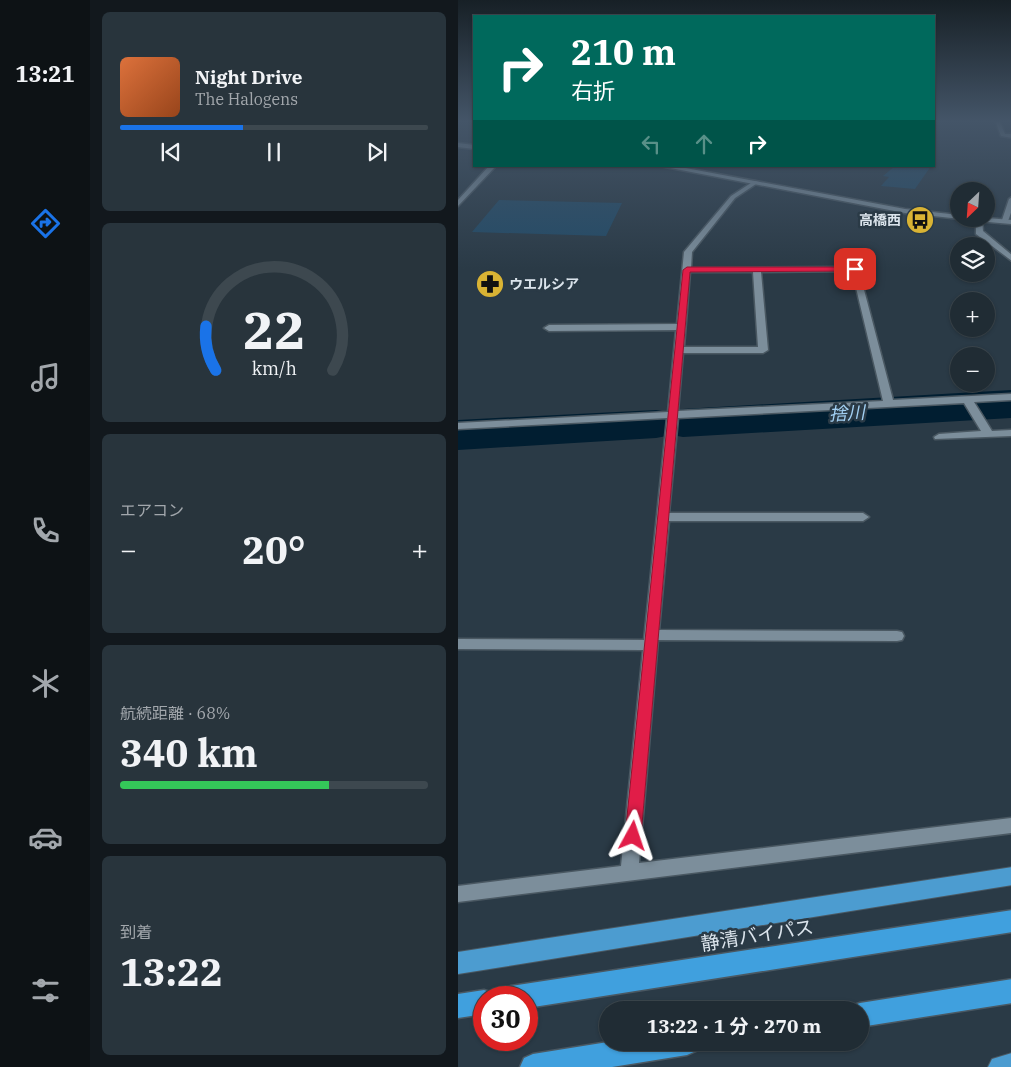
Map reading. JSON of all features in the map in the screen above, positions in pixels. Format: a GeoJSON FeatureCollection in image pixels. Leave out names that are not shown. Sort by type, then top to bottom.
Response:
{"type":"FeatureCollection","features":[{"type":"Feature","properties":{"kind":"highway"},"geometry":{"type":"LineString","coordinates":[[458,963],[1012,876]]}},
{"type":"Feature","properties":{"kind":"highway","name":"静清バイパス"},"geometry":{"type":"LineString","coordinates":[[538,994],[1012,921]]}},
{"type":"Feature","properties":{"kind":"highway"},"geometry":{"type":"LineString","coordinates":[[869,1014],[1012,991]]}},
{"type":"Feature","properties":{"kind":"highway"},"geometry":{"type":"LineString","coordinates":[[458,1006],[473,1004]]}},
{"type":"Feature","properties":{"kind":"highway"},"geometry":{"type":"LineString","coordinates":[[533,1067],[632,1051]]}},
{"type":"Feature","properties":{"kind":"highway"},"geometry":{"type":"LineString","coordinates":[[1000,1067],[1012,1065]]}},
{"type":"Feature","properties":{"kind":"street"},"geometry":{"type":"LineString","coordinates":[[458,204],[490,170]]}},
{"type":"Feature","properties":{"kind":"street"},"geometry":{"type":"LineString","coordinates":[[685,170],[905,211],[950,216]]}},
{"type":"Feature","properties":{"kind":"street"},"geometry":{"type":"LineString","coordinates":[[629,874],[688,252],[733,197],[756,182]]}},
{"type":"Feature","properties":{"kind":"street"},"geometry":{"type":"LineString","coordinates":[[1008,222],[1012,199]]}},
{"type":"Feature","properties":{"kind":"street"},"geometry":{"type":"LineString","coordinates":[[979,228],[979,232],[1012,259]]}},
{"type":"Feature","properties":{"kind":"street"},"geometry":{"type":"LineString","coordinates":[[679,350],[763,350],[757,269]]}},
{"type":"Feature","properties":{"kind":"street"},"geometry":{"type":"LineString","coordinates":[[687,270],[855,269],[889,404]]}},
{"type":"Feature","properties":{"kind":"street"},"geometry":{"type":"LineString","coordinates":[[549,328],[681,327]]}},
{"type":"Feature","properties":{"kind":"street"},"geometry":{"type":"LineString","coordinates":[[458,426],[1012,397]]}},
{"type":"Feature","properties":{"kind":"street"},"geometry":{"type":"LineString","coordinates":[[967,399],[988,434]]}},
{"type":"Feature","properties":{"kind":"street"},"geometry":{"type":"LineString","coordinates":[[939,437],[1012,433]]}},
{"type":"Feature","properties":{"kind":"street"},"geometry":{"type":"LineString","coordinates":[[663,517],[863,517]]}},
{"type":"Feature","properties":{"kind":"street"},"geometry":{"type":"LineString","coordinates":[[458,644],[897,636]]}},
{"type":"Feature","properties":{"kind":"street"},"geometry":{"type":"LineString","coordinates":[[458,894],[1012,825]]}},
{"type":"Feature","properties":{"kind":"shaded area"},"geometry":{"type":"Polygon","coordinates":[[[890,170],[928,170],[915,189],[881,186],[889,177],[883,176],[890,170]]]}},
{"type":"Feature","properties":{"kind":"shaded area"},"geometry":{"type":"Polygon","coordinates":[[[499,200],[622,203],[606,236],[472,232],[499,200]]]}},
{"type":"Feature","properties":{"kind":"waterway","name":"捨川"},"geometry":{"type":"LineString","coordinates":[[683,423],[1012,404]]}},
{"type":"Feature","properties":{"kind":"waterway","name":"捨川"},"geometry":{"type":"LineString","coordinates":[[458,435],[656,424]]}},
{"type":"Feature","properties":{"kind":"place","name":"高橋西"},"geometry":{"type":"Point","coordinates":[920,220]}},
{"type":"Feature","properties":{"kind":"place","name":"ウエルシア"},"geometry":{"type":"Point","coordinates":[490,284]}},
{"type":"Feature","properties":{"kind":"route"},"geometry":{"type":"LineString","coordinates":[[633,836],[687,270],[855,269]]}}]}
